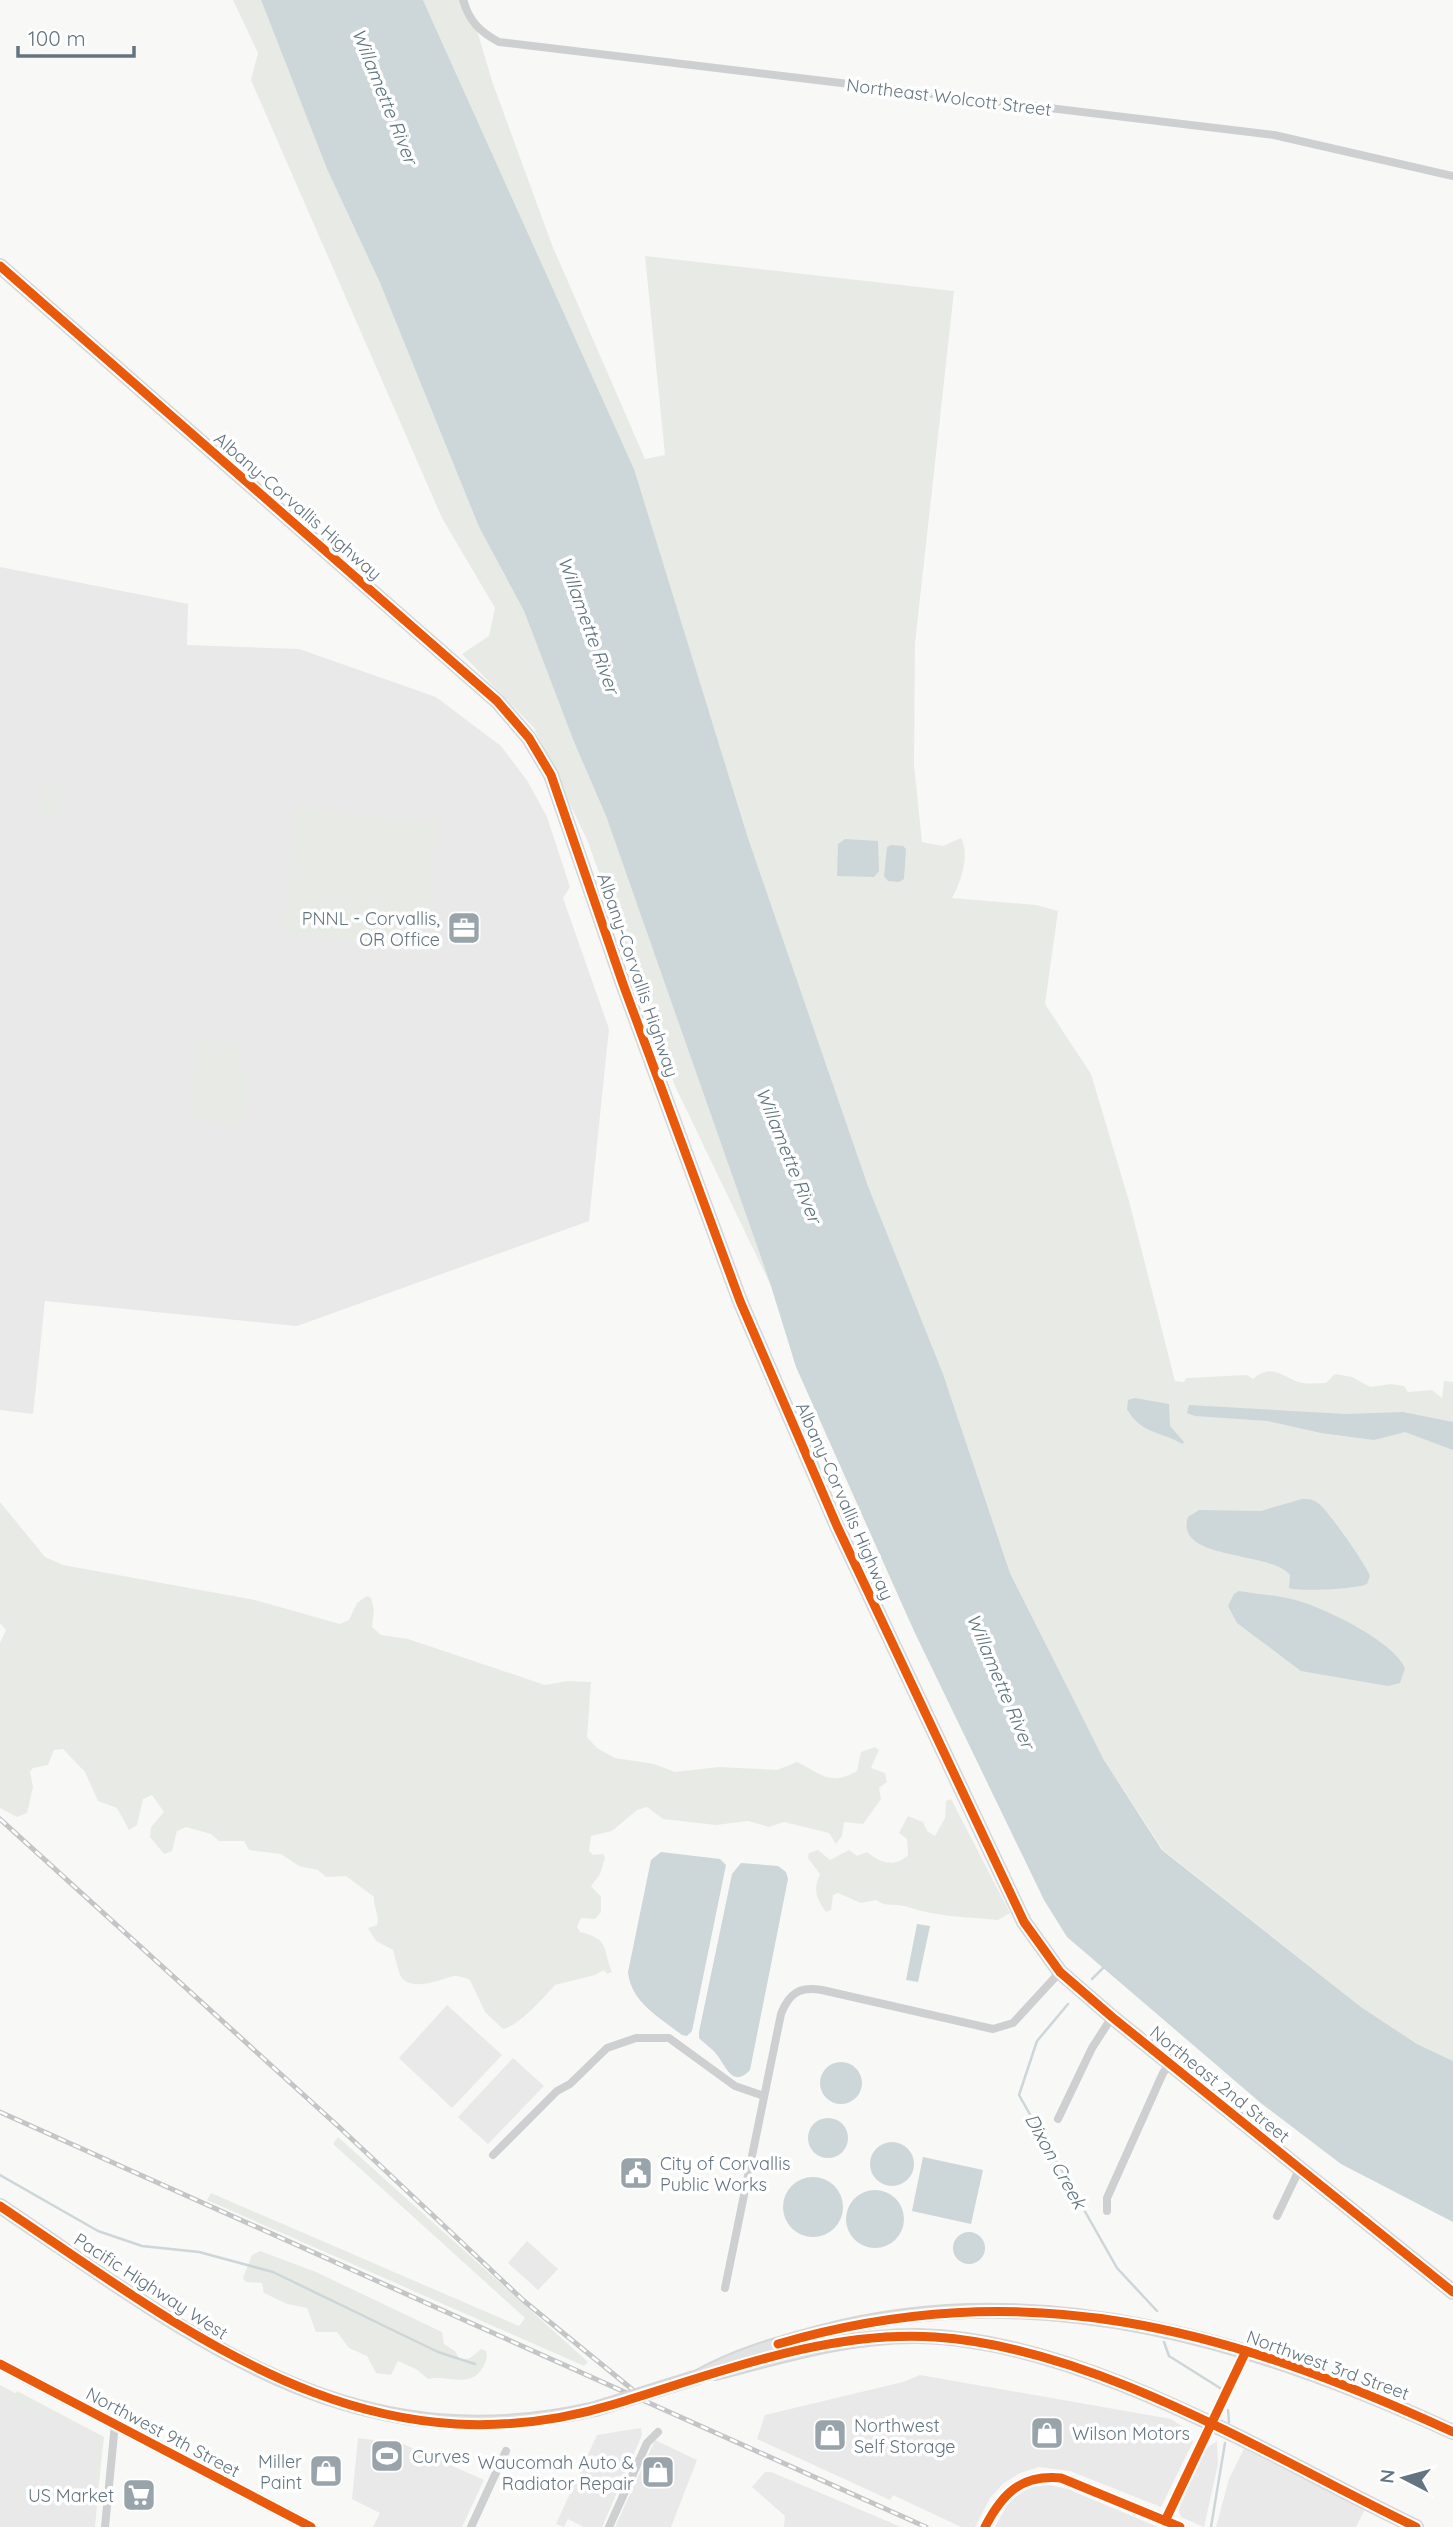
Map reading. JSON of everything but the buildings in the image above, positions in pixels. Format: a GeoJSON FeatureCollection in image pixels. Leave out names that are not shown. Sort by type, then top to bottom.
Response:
{"type":"FeatureCollection","features":[{"type":"Feature","properties":{"kind":"highway","name":"Albany-Corvallis Highway"},"geometry":{"type":"LineString","coordinates":[[0,266],[497,701],[541,755],[559,793],[628,997],[740,1301],[837,1526],[998,1874]]}},
{"type":"Feature","properties":{"kind":"highway","name":"Northeast 2nd Street"},"geometry":{"type":"LineString","coordinates":[[998,1874],[1032,1936],[1060,1972],[1453,2292]]}},
{"type":"Feature","properties":{"kind":"highway","name":"Pacific Highway West"},"geometry":{"type":"LineString","coordinates":[[0,2206],[210,2345],[273,2378],[320,2396],[380,2412],[473,2424],[520,2422],[595,2409],[698,2377]]}},
{"type":"Feature","properties":{"kind":"highway","name":"Northwest 3rd Street"},"geometry":{"type":"LineString","coordinates":[[698,2377],[730,2359],[835,2329],[897,2317],[973,2310],[1042,2311],[1124,2322],[1246,2351],[1341,2384],[1453,2432]]}},
{"type":"Feature","properties":{"kind":"highway"},"geometry":{"type":"LineString","coordinates":[[698,2377],[835,2343],[887,2337],[958,2339],[1020,2350],[1084,2370],[1211,2426],[1411,2526]]}},
{"type":"Feature","properties":{"kind":"main road","name":"Northwest 9th Street"},"geometry":{"type":"LineString","coordinates":[[0,2364],[311,2527]]}},
{"type":"Feature","properties":{"kind":"street","name":"Northeast Wolcott Street"},"geometry":{"type":"LineString","coordinates":[[463,0],[467,13],[481,33],[499,42],[1274,135],[1453,176]]}},
{"type":"Feature","properties":{"kind":"street"},"geometry":{"type":"LineString","coordinates":[[725,2288],[781,2014],[789,1997],[797,1991],[822,1990],[993,2029],[1013,2023],[1060,1972]]}},
{"type":"Feature","properties":{"kind":"street"},"geometry":{"type":"LineString","coordinates":[[1058,2119],[1092,2048],[1112,2017]]}},
{"type":"Feature","properties":{"kind":"street"},"geometry":{"type":"LineString","coordinates":[[493,2155],[557,2091],[570,2084],[607,2048],[636,2038],[669,2038],[735,2086],[764,2096]]}},
{"type":"Feature","properties":{"kind":"street"},"geometry":{"type":"LineString","coordinates":[[1107,2211],[1107,2198],[1163,2073],[1170,2064]]}},
{"type":"Feature","properties":{"kind":"street"},"geometry":{"type":"LineString","coordinates":[[1277,2216],[1300,2168]]}},
{"type":"Feature","properties":{"kind":"street"},"geometry":{"type":"LineString","coordinates":[[1165,2521],[1246,2351]]}},
{"type":"Feature","properties":{"kind":"street"},"geometry":{"type":"LineString","coordinates":[[105,2527],[115,2424]]}},
{"type":"Feature","properties":{"kind":"street"},"geometry":{"type":"LineString","coordinates":[[609,2527],[647,2443],[658,2432]]}},
{"type":"Feature","properties":{"kind":"street"},"geometry":{"type":"LineString","coordinates":[[471,2527],[506,2451]]}},
{"type":"Feature","properties":{"kind":"street"},"geometry":{"type":"LineString","coordinates":[[985,2527],[1002,2497],[1027,2480],[1061,2478],[1180,2527]]}},
{"type":"Feature","properties":{"kind":"shaded area"},"geometry":{"type":"Polygon","coordinates":[[[233,0],[261,0],[327,169],[380,283],[479,527],[524,611],[574,742],[606,816],[771,1286],[675,1086],[588,842],[534,728],[462,654],[489,636],[495,608],[442,518],[251,80],[258,53],[233,0]]]}},
{"type":"Feature","properties":{"kind":"shaded area"},"geometry":{"type":"Polygon","coordinates":[[[423,0],[468,0],[492,81],[552,245],[645,459],[665,455],[645,256],[954,291],[915,643],[914,765],[922,842],[943,846],[961,838],[965,852],[963,868],[952,898],[1036,905],[1058,911],[1045,1004],[1091,1074],[1129,1201],[1175,1381],[1247,1375],[1253,1379],[1260,1374],[1273,1372],[1302,1383],[1326,1383],[1335,1374],[1352,1377],[1370,1387],[1391,1384],[1404,1386],[1408,1392],[1432,1390],[1442,1398],[1444,1381],[1453,1382],[1453,2061],[1417,2044],[1361,2007],[1163,1850],[1104,1760],[1010,1573],[950,1395],[868,1186],[748,838],[633,467],[423,0]]]}},
{"type":"Feature","properties":{"kind":"shaded area"},"geometry":{"type":"Polygon","coordinates":[[[0,567],[188,604],[187,645],[299,649],[436,697],[501,746],[528,782],[547,817],[570,887],[563,898],[609,1029],[589,1221],[297,1326],[45,1301],[33,1414],[0,1410],[0,567]]]}},
{"type":"Feature","properties":{"kind":"shaded area"},"geometry":{"type":"Polygon","coordinates":[[[44,782],[62,784],[59,817],[40,815],[44,782]]]}},
{"type":"Feature","properties":{"kind":"shaded area"},"geometry":{"type":"Polygon","coordinates":[[[296,808],[437,823],[426,930],[415,929],[413,947],[283,933],[296,808]]]}},
{"type":"Feature","properties":{"kind":"shaded area"},"geometry":{"type":"Polygon","coordinates":[[[201,1040],[241,1044],[237,1074],[249,1075],[243,1125],[192,1119],[189,1114],[197,1043],[201,1040]]]}},
{"type":"Feature","properties":{"kind":"shaded area"},"geometry":{"type":"Polygon","coordinates":[[[0,1502],[45,1557],[63,1565],[255,1600],[340,1624],[349,1620],[357,1603],[367,1596],[371,1598],[374,1610],[372,1627],[381,1635],[408,1639],[545,1685],[568,1681],[591,1682],[587,1737],[597,1748],[615,1758],[654,1764],[675,1772],[719,1767],[777,1770],[797,1762],[826,1777],[839,1778],[857,1771],[861,1752],[875,1747],[879,1750],[871,1768],[885,1773],[887,1782],[879,1788],[881,1799],[863,1824],[844,1822],[842,1836],[836,1844],[829,1833],[784,1822],[769,1827],[748,1821],[716,1825],[663,1819],[647,1807],[637,1810],[612,1831],[591,1836],[589,1851],[593,1855],[603,1854],[605,1858],[600,1874],[591,1886],[601,1897],[601,1912],[595,1919],[581,1918],[577,1927],[580,1932],[601,1942],[612,1972],[607,1974],[604,1970],[595,1975],[555,1985],[524,2017],[503,2029],[485,2012],[470,1980],[454,1976],[416,1984],[403,1979],[393,1950],[376,1941],[368,1928],[378,1922],[374,1897],[346,1876],[326,1877],[318,1870],[299,1866],[281,1854],[249,1850],[244,1841],[219,1841],[211,1834],[186,1827],[177,1831],[172,1851],[164,1854],[150,1837],[151,1827],[164,1812],[152,1795],[143,1799],[137,1825],[129,1830],[117,1808],[98,1801],[85,1772],[63,1749],[54,1750],[48,1765],[33,1768],[30,1772],[33,1787],[27,1813],[17,1817],[0,1808],[0,1643],[6,1630],[0,1623],[0,1502]]]}},
{"type":"Feature","properties":{"kind":"shaded area"},"geometry":{"type":"Polygon","coordinates":[[[951,1799],[1010,1913],[998,1920],[953,1916],[884,1904],[876,1900],[861,1903],[838,1893],[833,1895],[831,1910],[826,1912],[817,1893],[820,1874],[808,1858],[809,1853],[818,1850],[830,1860],[849,1850],[857,1856],[867,1852],[882,1861],[898,1862],[908,1855],[907,1839],[899,1833],[908,1816],[923,1822],[927,1831],[935,1836],[945,1818],[946,1801],[951,1799]]]}},
{"type":"Feature","properties":{"kind":"shaded area"},"geometry":{"type":"Polygon","coordinates":[[[447,2005],[502,2055],[452,2108],[399,2058],[447,2005]]]}},
{"type":"Feature","properties":{"kind":"shaded area"},"geometry":{"type":"Polygon","coordinates":[[[513,2058],[544,2086],[488,2144],[458,2117],[513,2058]]]}},
{"type":"Feature","properties":{"kind":"shaded area"},"geometry":{"type":"Polygon","coordinates":[[[338,2137],[588,2362],[584,2366],[207,2200],[211,2193],[519,2326],[525,2318],[333,2144],[338,2137]]]}},
{"type":"Feature","properties":{"kind":"shaded area"},"geometry":{"type":"Polygon","coordinates":[[[527,2241],[558,2269],[538,2290],[508,2263],[527,2241]]]}},
{"type":"Feature","properties":{"kind":"shaded area"},"geometry":{"type":"Polygon","coordinates":[[[260,2251],[316,2272],[442,2332],[444,2344],[455,2351],[460,2360],[470,2358],[481,2349],[486,2351],[487,2358],[483,2367],[478,2374],[465,2380],[428,2379],[416,2369],[398,2361],[391,2375],[376,2373],[367,2356],[349,2348],[337,2332],[316,2332],[307,2308],[287,2304],[264,2293],[262,2283],[246,2282],[243,2278],[252,2255],[260,2251]]]}},
{"type":"Feature","properties":{"kind":"shaded area"},"geometry":{"type":"Polygon","coordinates":[[[920,2375],[1171,2419],[1190,2431],[1193,2442],[1161,2507],[1070,2471],[1039,2467],[1020,2473],[1004,2483],[990,2498],[975,2527],[961,2527],[893,2495],[890,2500],[757,2439],[765,2415],[903,2382],[920,2375]]]}},
{"type":"Feature","properties":{"kind":"shaded area"},"geometry":{"type":"Polygon","coordinates":[[[0,2385],[103,2439],[95,2527],[0,2527],[0,2385]]]}},
{"type":"Feature","properties":{"kind":"shaded area"},"geometry":{"type":"Polygon","coordinates":[[[17,2391],[104,2437],[99,2480],[89,2479],[94,2477],[98,2441],[92,2440],[94,2435],[74,2424],[71,2428],[71,2423],[44,2409],[40,2413],[41,2408],[13,2405],[10,2410],[17,2391]]]}},
{"type":"Feature","properties":{"kind":"shaded area"},"geometry":{"type":"Polygon","coordinates":[[[641,2428],[642,2435],[602,2527],[584,2527],[568,2519],[564,2527],[556,2524],[597,2435],[641,2428]]]}},
{"type":"Feature","properties":{"kind":"shaded area"},"geometry":{"type":"Polygon","coordinates":[[[358,2438],[403,2444],[484,2480],[462,2527],[373,2527],[380,2513],[352,2499],[358,2438]]]}},
{"type":"Feature","properties":{"kind":"shaded area"},"geometry":{"type":"Polygon","coordinates":[[[655,2440],[697,2460],[671,2527],[615,2527],[655,2440]]]}},
{"type":"Feature","properties":{"kind":"shaded area"},"geometry":{"type":"Polygon","coordinates":[[[1217,2441],[1218,2464],[1204,2527],[1181,2517],[1178,2510],[1206,2448],[1217,2441]]]}},
{"type":"Feature","properties":{"kind":"shaded area"},"geometry":{"type":"Polygon","coordinates":[[[1244,2449],[1365,2509],[1356,2527],[1216,2527],[1229,2479],[1244,2449]]]}},
{"type":"Feature","properties":{"kind":"shaded area"},"geometry":{"type":"Polygon","coordinates":[[[765,2472],[771,2472],[901,2527],[784,2527],[785,2516],[752,2487],[765,2472]]]}},
{"type":"Feature","properties":{"kind":"shaded area"},"geometry":{"type":"Polygon","coordinates":[[[1049,2485],[1068,2489],[1158,2527],[995,2527],[1007,2505],[1018,2495],[1031,2487],[1049,2485]]]}},
{"type":"Feature","properties":{"kind":"water","name":"Willamette River"},"geometry":{"type":"Polygon","coordinates":[[[261,0],[423,0],[634,469],[748,838],[868,1186],[943,1374],[1010,1573],[1104,1760],[1162,1850],[1361,2007],[1417,2044],[1453,2061],[1453,2222],[1341,2164],[1262,2104],[1067,1937],[1044,1900],[914,1631],[796,1367],[771,1286],[606,816],[574,742],[524,611],[479,527],[380,283],[327,169],[261,0]]]}},
{"type":"Feature","properties":{"kind":"water"},"geometry":{"type":"Polygon","coordinates":[[[845,839],[878,841],[879,871],[874,877],[837,876],[838,844],[845,839]]]}},
{"type":"Feature","properties":{"kind":"water"},"geometry":{"type":"Polygon","coordinates":[[[903,846],[906,849],[904,879],[899,882],[888,881],[884,876],[887,847],[903,846]]]}},
{"type":"Feature","properties":{"kind":"water"},"geometry":{"type":"Polygon","coordinates":[[[1135,1398],[1169,1404],[1170,1426],[1184,1442],[1182,1444],[1139,1423],[1127,1409],[1128,1400],[1135,1398]]]}},
{"type":"Feature","properties":{"kind":"water"},"geometry":{"type":"Polygon","coordinates":[[[1189,1405],[1345,1414],[1403,1412],[1453,1422],[1453,1450],[1405,1432],[1374,1440],[1321,1433],[1268,1421],[1195,1416],[1187,1413],[1189,1405]]]}},
{"type":"Feature","properties":{"kind":"water"},"geometry":{"type":"Polygon","coordinates":[[[1302,1499],[1318,1503],[1338,1526],[1370,1576],[1367,1584],[1328,1589],[1289,1588],[1290,1575],[1279,1567],[1209,1548],[1195,1541],[1188,1531],[1188,1517],[1199,1510],[1261,1511],[1302,1499]]]}},
{"type":"Feature","properties":{"kind":"water"},"geometry":{"type":"Polygon","coordinates":[[[1239,1591],[1297,1600],[1361,1629],[1398,1658],[1405,1668],[1400,1683],[1388,1686],[1301,1671],[1237,1623],[1228,1606],[1234,1594],[1239,1591]]]}},
{"type":"Feature","properties":{"kind":"water"},"geometry":{"type":"Polygon","coordinates":[[[661,1852],[720,1859],[726,1865],[692,2031],[687,2036],[664,2022],[640,2000],[630,1983],[628,1972],[651,1860],[661,1852]]]}},
{"type":"Feature","properties":{"kind":"water"},"geometry":{"type":"Polygon","coordinates":[[[741,1863],[778,1866],[786,1872],[788,1879],[750,2070],[735,2077],[699,2038],[699,2032],[732,1874],[741,1863]]]}},
{"type":"Feature","properties":{"kind":"water"},"geometry":{"type":"Polygon","coordinates":[[[917,1924],[930,1926],[918,1982],[906,1980],[917,1924]]]}},
{"type":"Feature","properties":{"kind":"water"},"geometry":{"type":"Polygon","coordinates":[[[841,2062],[856,2068],[862,2083],[856,2098],[841,2104],[826,2098],[820,2083],[826,2068],[841,2062]]]}},
{"type":"Feature","properties":{"kind":"water"},"geometry":{"type":"Polygon","coordinates":[[[828,2118],[836,2119],[842,2124],[847,2130],[847,2146],[842,2152],[836,2157],[828,2158],[820,2157],[814,2152],[809,2146],[808,2138],[809,2130],[814,2124],[820,2119],[828,2118]]]}},
{"type":"Feature","properties":{"kind":"water"},"geometry":{"type":"Polygon","coordinates":[[[892,2142],[901,2143],[908,2148],[913,2155],[913,2173],[908,2180],[901,2185],[892,2186],[883,2185],[876,2180],[871,2173],[870,2164],[871,2155],[876,2148],[883,2143],[892,2142]]]}},
{"type":"Feature","properties":{"kind":"water"},"geometry":{"type":"Polygon","coordinates":[[[923,2157],[983,2170],[971,2224],[912,2211],[923,2157]]]}},
{"type":"Feature","properties":{"kind":"water"},"geometry":{"type":"Polygon","coordinates":[[[813,2177],[834,2186],[843,2207],[834,2228],[813,2237],[792,2228],[783,2207],[792,2186],[813,2177]]]}},
{"type":"Feature","properties":{"kind":"water"},"geometry":{"type":"Polygon","coordinates":[[[875,2190],[886,2192],[899,2203],[904,2219],[902,2230],[891,2243],[875,2248],[864,2246],[851,2235],[846,2219],[848,2208],[859,2195],[875,2190]]]}},
{"type":"Feature","properties":{"kind":"water"},"geometry":{"type":"Polygon","coordinates":[[[969,2232],[981,2236],[985,2248],[981,2260],[969,2264],[957,2260],[953,2248],[957,2236],[969,2232]]]}},
{"type":"Feature","properties":{"kind":"waterway","name":"Dixon Creek"},"geometry":{"type":"LineString","coordinates":[[1092,1979],[1104,1967]]}},
{"type":"Feature","properties":{"kind":"waterway","name":"Dixon Creek"},"geometry":{"type":"LineString","coordinates":[[1068,2004],[1037,2041],[1019,2095],[1117,2268],[1157,2311]]}},
{"type":"Feature","properties":{"kind":"waterway"},"geometry":{"type":"LineString","coordinates":[[0,2175],[98,2231],[142,2246],[199,2252],[273,2272],[438,2352],[475,2364]]}},
{"type":"Feature","properties":{"kind":"waterway","name":"Dixon Creek"},"geometry":{"type":"LineString","coordinates":[[1164,2342],[1169,2356],[1220,2388]]}},
{"type":"Feature","properties":{"kind":"waterway","name":"Dixon Creek"},"geometry":{"type":"LineString","coordinates":[[1228,2410],[1229,2422]]}},
{"type":"Feature","properties":{"kind":"waterway","name":"Dixon Creek"},"geometry":{"type":"LineString","coordinates":[[1211,2527],[1225,2443]]}},
{"type":"Feature","properties":{"kind":"railway"},"geometry":{"type":"LineString","coordinates":[[0,1819],[339,2127],[524,2301],[633,2390]]}},
{"type":"Feature","properties":{"kind":"railway"},"geometry":{"type":"LineString","coordinates":[[0,2112],[926,2527]]}},
{"type":"Feature","properties":{"kind":"cycle path"},"geometry":{"type":"LineString","coordinates":[[0,266],[497,701],[529,738],[551,775],[623,984],[740,1301],[837,1526],[1024,1922],[1060,1972],[1112,2017],[1453,2292]]}},
{"type":"Feature","properties":{"kind":"cycle path"},"geometry":{"type":"LineString","coordinates":[[0,2206],[142,2302],[214,2345],[286,2382],[362,2408],[441,2423],[525,2422],[615,2404],[733,2367],[813,2347],[854,2340],[935,2337],[997,2345],[1059,2361],[1121,2383],[1243,2439],[1416,2527]]}},
{"type":"Feature","properties":{"kind":"cycle path"},"geometry":{"type":"LineString","coordinates":[[778,2344],[869,2323],[956,2313],[1041,2313],[1123,2322],[1205,2339],[1287,2364],[1369,2395],[1453,2432]]}},
{"type":"Feature","properties":{"kind":"cycle path"},"geometry":{"type":"LineString","coordinates":[[1165,2521],[1246,2351]]}},
{"type":"Feature","properties":{"kind":"cycle path"},"geometry":{"type":"LineString","coordinates":[[0,2364],[311,2527]]}},
{"type":"Feature","properties":{"kind":"cycle path"},"geometry":{"type":"LineString","coordinates":[[985,2527],[998,2505],[1014,2489],[1035,2479],[1047,2478],[1061,2478],[1180,2527]]}},
{"type":"Feature","properties":{"kind":"place","name":"PNNL - Corvallis, OR Office"},"geometry":{"type":"Point","coordinates":[464,928]}},
{"type":"Feature","properties":{"kind":"place","name":"City of Corvallis Public Works"},"geometry":{"type":"Point","coordinates":[636,2173]}},
{"type":"Feature","properties":{"kind":"place","name":"Wilson Motors"},"geometry":{"type":"Point","coordinates":[1047,2433]}},
{"type":"Feature","properties":{"kind":"place","name":"Northwest Self Storage"},"geometry":{"type":"Point","coordinates":[830,2435]}},
{"type":"Feature","properties":{"kind":"place","name":"Curves"},"geometry":{"type":"Point","coordinates":[387,2456]}},
{"type":"Feature","properties":{"kind":"place","name":"Miller Paint"},"geometry":{"type":"Point","coordinates":[326,2471]}},
{"type":"Feature","properties":{"kind":"place","name":"Waucomah Auto & Radiator Repair"},"geometry":{"type":"Point","coordinates":[658,2472]}},
{"type":"Feature","properties":{"kind":"place","name":"US Market"},"geometry":{"type":"Point","coordinates":[139,2495]}}]}
